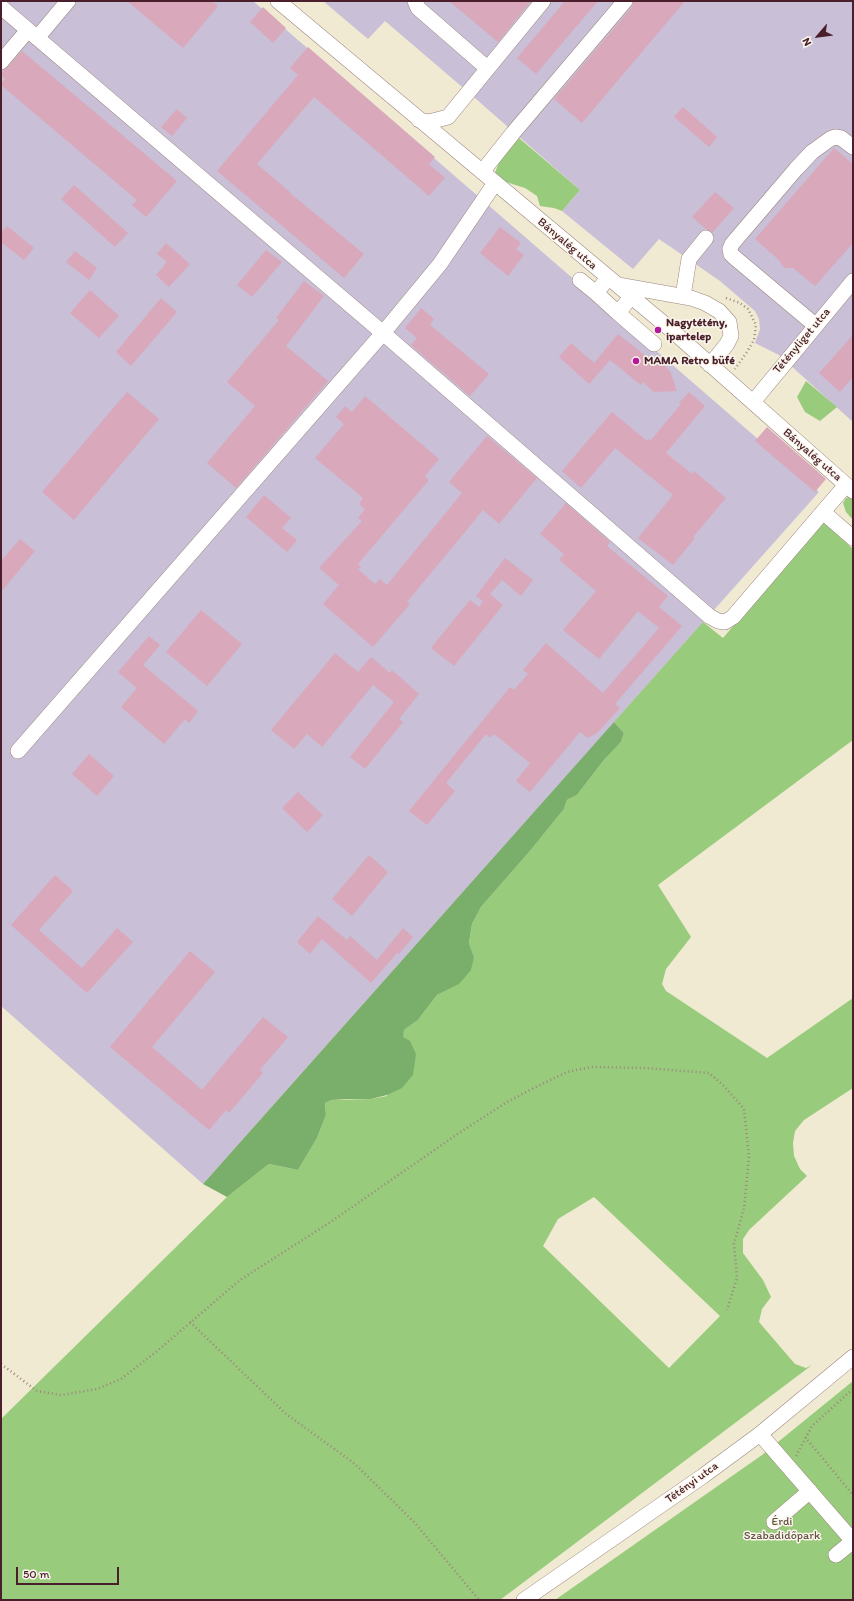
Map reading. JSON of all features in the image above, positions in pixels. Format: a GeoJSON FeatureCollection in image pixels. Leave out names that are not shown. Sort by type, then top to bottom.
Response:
{"type":"FeatureCollection","features":[{"type":"Feature","properties":{"kind":"street"},"geometry":{"type":"LineString","coordinates":[[1,62],[68,1]]}},
{"type":"Feature","properties":{"kind":"street","name":"Bányalég utca"},"geometry":{"type":"LineString","coordinates":[[278,1],[495,184],[613,281],[850,488]]}},
{"type":"Feature","properties":{"kind":"street"},"geometry":{"type":"LineString","coordinates":[[415,1],[418,8],[488,68]]}},
{"type":"Feature","properties":{"kind":"street"},"geometry":{"type":"LineString","coordinates":[[419,120],[429,122],[448,117],[543,1]]}},
{"type":"Feature","properties":{"kind":"street"},"geometry":{"type":"LineString","coordinates":[[482,172],[513,133],[625,1]]}},
{"type":"Feature","properties":{"kind":"street"},"geometry":{"type":"LineString","coordinates":[[1,7],[384,334],[709,616],[718,621],[725,622],[733,617],[823,512],[850,488]]}},
{"type":"Feature","properties":{"kind":"street"},"geometry":{"type":"LineString","coordinates":[[448,117],[447,136],[452,147]]}},
{"type":"Feature","properties":{"kind":"street"},"geometry":{"type":"LineString","coordinates":[[815,325],[734,257],[730,249],[732,244],[812,152],[835,137],[841,138],[853,146]]}},
{"type":"Feature","properties":{"kind":"street"},"geometry":{"type":"LineString","coordinates":[[18,751],[384,334],[440,264],[495,184]]}},
{"type":"Feature","properties":{"kind":"street"},"geometry":{"type":"LineString","coordinates":[[683,296],[689,259],[706,238]]}},
{"type":"Feature","properties":{"kind":"street"},"geometry":{"type":"LineString","coordinates":[[580,280],[654,344]]}},
{"type":"Feature","properties":{"kind":"street"},"geometry":{"type":"LineString","coordinates":[[596,293],[613,281],[705,302],[719,311],[729,322],[731,336],[727,344],[710,365]]}},
{"type":"Feature","properties":{"kind":"street","name":"Tétényliget utca"},"geometry":{"type":"LineString","coordinates":[[753,402],[815,325],[853,281]]}},
{"type":"Feature","properties":{"kind":"street"},"geometry":{"type":"LineString","coordinates":[[618,313],[631,297]]}},
{"type":"Feature","properties":{"kind":"street"},"geometry":{"type":"LineString","coordinates":[[823,512],[853,538]]}},
{"type":"Feature","properties":{"kind":"street","name":"Tétényi utca"},"geometry":{"type":"LineString","coordinates":[[524,1600],[690,1485],[760,1434],[853,1357]]}},
{"type":"Feature","properties":{"kind":"street"},"geometry":{"type":"LineString","coordinates":[[760,1434],[853,1541],[836,1555]]}},
{"type":"Feature","properties":{"kind":"street"},"geometry":{"type":"LineString","coordinates":[[774,1522],[810,1491]]}},
{"type":"Feature","properties":{"kind":"path"},"geometry":{"type":"LineString","coordinates":[[1,1364],[37,1390],[61,1395],[97,1389],[121,1379],[156,1352],[240,1280],[329,1223],[459,1133],[507,1102],[567,1072],[591,1067],[645,1068],[709,1073],[723,1084],[744,1109],[750,1157],[744,1208],[734,1244],[737,1278],[727,1310]]}},
{"type":"Feature","properties":{"kind":"path"},"geometry":{"type":"LineString","coordinates":[[190,1322],[285,1414],[356,1464],[415,1523],[479,1600]]}},
{"type":"Feature","properties":{"kind":"path"},"geometry":{"type":"LineString","coordinates":[[790,1469],[805,1437],[812,1426],[853,1390]]}},
{"type":"Feature","properties":{"kind":"path"},"geometry":{"type":"LineString","coordinates":[[805,1437],[853,1495]]}},
{"type":"Feature","properties":{"kind":"shaded area"},"geometry":{"type":"Polygon","coordinates":[[[1,1],[253,1],[819,492],[203,1184],[1,1006],[1,1]]]}},
{"type":"Feature","properties":{"kind":"shaded area"},"geometry":{"type":"Polygon","coordinates":[[[323,1],[853,1],[853,422],[779,355],[755,343],[760,329],[759,319],[755,311],[720,281],[659,239],[633,269],[562,211],[580,190],[468,92],[385,21],[368,39],[323,1]]]}},
{"type":"Feature","properties":{"kind":"green space"},"geometry":{"type":"Polygon","coordinates":[[[519,138],[580,190],[562,211],[540,206],[537,196],[525,188],[506,182],[495,173],[499,162],[519,138]]]}},
{"type":"Feature","properties":{"kind":"green space"},"geometry":{"type":"Polygon","coordinates":[[[806,381],[837,407],[820,421],[805,412],[797,397],[806,381]]]}},
{"type":"Feature","properties":{"kind":"green space"},"geometry":{"type":"Polygon","coordinates":[[[853,496],[853,520],[846,512],[843,503],[846,498],[853,496]]]}},
{"type":"Feature","properties":{"kind":"green space"},"geometry":{"type":"Polygon","coordinates":[[[823,521],[853,549],[853,740],[658,885],[691,937],[666,969],[662,984],[666,991],[767,1058],[853,998],[853,1088],[804,1120],[795,1131],[793,1143],[794,1156],[800,1169],[807,1176],[749,1230],[743,1239],[743,1253],[763,1280],[771,1297],[762,1309],[759,1322],[795,1364],[806,1368],[812,1365],[500,1600],[1,1600],[1,1419],[227,1197],[269,1164],[298,1170],[317,1138],[326,1115],[325,1103],[332,1100],[371,1099],[387,1096],[404,1030],[418,1020],[437,995],[458,984],[474,957],[469,943],[472,924],[481,907],[564,809],[567,800],[577,795],[604,760],[621,742],[624,733],[614,722],[703,622],[723,638],[823,521]],[[594,1197],[558,1219],[543,1246],[669,1368],[720,1316],[594,1197]]]}},
{"type":"Feature","properties":{"kind":"green space"},"geometry":{"type":"Polygon","coordinates":[[[614,722],[624,733],[621,742],[604,760],[577,795],[567,800],[564,809],[481,907],[472,924],[469,943],[474,957],[471,970],[459,984],[437,995],[418,1020],[404,1030],[403,1037],[410,1041],[416,1054],[413,1075],[402,1088],[387,1095],[371,1099],[332,1100],[325,1103],[326,1115],[317,1138],[298,1170],[269,1164],[227,1197],[203,1184],[614,722]]]}},
{"type":"Feature","properties":{"kind":"green space","name":"Érdi Szabadidőpark"},"geometry":{"type":"Polygon","coordinates":[[[853,1381],[853,1600],[555,1600],[762,1455],[853,1381]]]}},
{"type":"Feature","properties":{"kind":"building"},"geometry":{"type":"Polygon","coordinates":[[[127,1],[212,1],[218,6],[183,48],[127,1]]]}},
{"type":"Feature","properties":{"kind":"building"},"geometry":{"type":"Polygon","coordinates":[[[449,1],[531,1],[498,42],[449,1]]]}},
{"type":"Feature","properties":{"kind":"building"},"geometry":{"type":"Polygon","coordinates":[[[565,1],[598,1],[536,74],[517,58],[565,1]]]}},
{"type":"Feature","properties":{"kind":"building"},"geometry":{"type":"Polygon","coordinates":[[[634,1],[685,1],[582,123],[554,99],[632,7],[634,1]]]}},
{"type":"Feature","properties":{"kind":"building"},"geometry":{"type":"Polygon","coordinates":[[[263,7],[286,28],[273,43],[250,22],[263,7]]]}},
{"type":"Feature","properties":{"kind":"building"},"geometry":{"type":"Polygon","coordinates":[[[308,47],[435,157],[429,164],[445,178],[429,196],[314,97],[257,164],[364,254],[344,278],[217,171],[298,75],[290,68],[308,47]]]}},
{"type":"Feature","properties":{"kind":"building"},"geometry":{"type":"Polygon","coordinates":[[[22,51],[177,181],[146,217],[132,205],[137,200],[1,85],[5,79],[1,74],[22,51]]]}},
{"type":"Feature","properties":{"kind":"building"},"geometry":{"type":"Polygon","coordinates":[[[683,107],[717,137],[709,147],[674,117],[683,107]]]}},
{"type":"Feature","properties":{"kind":"building"},"geometry":{"type":"Polygon","coordinates":[[[177,109],[187,118],[172,136],[161,127],[177,109]]]}},
{"type":"Feature","properties":{"kind":"building"},"geometry":{"type":"Polygon","coordinates":[[[834,148],[853,164],[853,243],[815,286],[793,268],[785,268],[780,261],[755,239],[834,148]]]}},
{"type":"Feature","properties":{"kind":"building"},"geometry":{"type":"Polygon","coordinates":[[[74,185],[128,233],[115,247],[61,199],[74,185]]]}},
{"type":"Feature","properties":{"kind":"building"},"geometry":{"type":"Polygon","coordinates":[[[715,192],[734,208],[713,232],[706,229],[692,217],[715,192]]]}},
{"type":"Feature","properties":{"kind":"building"},"geometry":{"type":"Polygon","coordinates":[[[7,226],[34,248],[24,260],[1,242],[1,233],[7,226]]]}},
{"type":"Feature","properties":{"kind":"building"},"geometry":{"type":"Polygon","coordinates":[[[500,227],[521,243],[516,249],[524,255],[508,276],[480,253],[500,227]]]}},
{"type":"Feature","properties":{"kind":"building"},"geometry":{"type":"Polygon","coordinates":[[[166,243],[190,264],[169,287],[156,275],[167,262],[157,254],[166,243]]]}},
{"type":"Feature","properties":{"kind":"building"},"geometry":{"type":"Polygon","coordinates":[[[266,250],[282,262],[252,297],[237,285],[266,250]]]}},
{"type":"Feature","properties":{"kind":"building"},"geometry":{"type":"Polygon","coordinates":[[[75,251],[97,268],[89,280],[66,262],[75,251]]]}},
{"type":"Feature","properties":{"kind":"building"},"geometry":{"type":"Polygon","coordinates":[[[304,281],[324,296],[286,346],[328,381],[236,488],[207,463],[255,406],[227,382],[279,320],[276,318],[304,281]]]}},
{"type":"Feature","properties":{"kind":"building"},"geometry":{"type":"Polygon","coordinates":[[[90,290],[119,316],[99,338],[70,313],[90,290]]]}},
{"type":"Feature","properties":{"kind":"building"},"geometry":{"type":"Polygon","coordinates":[[[161,298],[177,312],[131,366],[116,352],[161,298]]]}},
{"type":"Feature","properties":{"kind":"building"},"geometry":{"type":"Polygon","coordinates":[[[421,308],[434,319],[430,325],[489,374],[470,396],[411,345],[417,338],[405,328],[421,308]]]}},
{"type":"Feature","properties":{"kind":"building"},"geometry":{"type":"Polygon","coordinates":[[[618,334],[657,365],[663,364],[670,371],[677,391],[654,392],[643,382],[641,385],[610,360],[589,384],[559,357],[571,343],[594,363],[618,334]]]}},
{"type":"Feature","properties":{"kind":"building"},"geometry":{"type":"Polygon","coordinates":[[[853,335],[853,377],[840,392],[819,373],[853,335]]]}},
{"type":"Feature","properties":{"kind":"building"},"geometry":{"type":"Polygon","coordinates":[[[127,392],[159,419],[74,520],[42,492],[127,392]]]}},
{"type":"Feature","properties":{"kind":"building"},"geometry":{"type":"Polygon","coordinates":[[[689,392],[705,406],[666,453],[692,474],[694,471],[726,498],[693,537],[695,538],[673,565],[638,538],[673,495],[615,448],[581,488],[562,471],[612,412],[647,441],[649,439],[651,440],[689,392]]]}},
{"type":"Feature","properties":{"kind":"building"},"geometry":{"type":"Polygon","coordinates":[[[365,396],[439,459],[425,476],[429,480],[358,564],[361,567],[358,569],[375,584],[380,579],[387,585],[462,493],[449,482],[487,436],[537,478],[499,524],[483,510],[407,602],[410,604],[373,647],[323,604],[339,585],[319,568],[362,521],[358,518],[365,509],[359,504],[363,498],[315,458],[344,424],[336,417],[345,406],[352,412],[365,396]]]}},
{"type":"Feature","properties":{"kind":"building"},"geometry":{"type":"Polygon","coordinates":[[[767,427],[826,479],[815,492],[755,441],[767,427]]]}},
{"type":"Feature","properties":{"kind":"building"},"geometry":{"type":"Polygon","coordinates":[[[264,495],[291,518],[282,528],[297,540],[287,552],[246,517],[264,495]]]}},
{"type":"Feature","properties":{"kind":"building"},"geometry":{"type":"Polygon","coordinates":[[[566,503],[610,542],[607,546],[668,596],[659,607],[682,626],[615,704],[620,708],[597,733],[588,738],[580,732],[530,792],[516,781],[530,763],[494,734],[490,738],[486,734],[446,783],[455,791],[427,825],[409,811],[510,687],[514,690],[528,674],[523,670],[546,643],[603,693],[659,628],[638,611],[599,659],[563,630],[596,591],[559,560],[564,554],[540,534],[566,503]]]}},
{"type":"Feature","properties":{"kind":"building"},"geometry":{"type":"Polygon","coordinates":[[[20,539],[35,551],[1,592],[1,561],[20,539]]]}},
{"type":"Feature","properties":{"kind":"building"},"geometry":{"type":"Polygon","coordinates":[[[505,558],[533,580],[521,596],[502,580],[490,594],[503,605],[454,666],[431,648],[470,600],[479,607],[483,601],[476,596],[505,558]]]}},
{"type":"Feature","properties":{"kind":"building"},"geometry":{"type":"Polygon","coordinates":[[[201,610],[242,644],[207,686],[166,652],[201,610]]]}},
{"type":"Feature","properties":{"kind":"building"},"geometry":{"type":"Polygon","coordinates":[[[149,636],[160,645],[143,665],[198,711],[189,723],[185,719],[164,744],[121,707],[137,688],[118,672],[149,636]]]}},
{"type":"Feature","properties":{"kind":"building"},"geometry":{"type":"Polygon","coordinates":[[[335,653],[358,672],[371,657],[390,673],[392,670],[419,694],[399,719],[403,722],[365,769],[350,757],[394,702],[373,685],[322,747],[307,734],[294,749],[271,730],[335,653]]]}},
{"type":"Feature","properties":{"kind":"building"},"geometry":{"type":"Polygon","coordinates":[[[89,754],[114,776],[97,796],[72,774],[89,754]]]}},
{"type":"Feature","properties":{"kind":"building"},"geometry":{"type":"Polygon","coordinates":[[[298,792],[323,815],[307,832],[282,808],[298,792]]]}},
{"type":"Feature","properties":{"kind":"building"},"geometry":{"type":"Polygon","coordinates":[[[369,855],[388,872],[352,916],[332,899],[369,855]]]}},
{"type":"Feature","properties":{"kind":"building"},"geometry":{"type":"Polygon","coordinates":[[[55,875],[73,891],[39,930],[82,968],[117,928],[133,942],[87,993],[11,925],[55,875]]]}},
{"type":"Feature","properties":{"kind":"building"},"geometry":{"type":"Polygon","coordinates":[[[318,916],[347,940],[350,936],[377,960],[403,928],[413,937],[371,983],[322,939],[310,954],[297,942],[318,916]]]}},
{"type":"Feature","properties":{"kind":"building"},"geometry":{"type":"Polygon","coordinates":[[[190,951],[215,972],[152,1047],[202,1090],[263,1017],[288,1037],[260,1070],[263,1073],[229,1113],[226,1110],[209,1130],[110,1047],[190,951]]]}},
{"type":"Feature","properties":{"kind":"place","name":"Nagytétény, ipartelep"},"geometry":{"type":"Point","coordinates":[658,330]}},
{"type":"Feature","properties":{"kind":"place","name":"MAMA Retro büfé"},"geometry":{"type":"Point","coordinates":[636,361]}}]}
